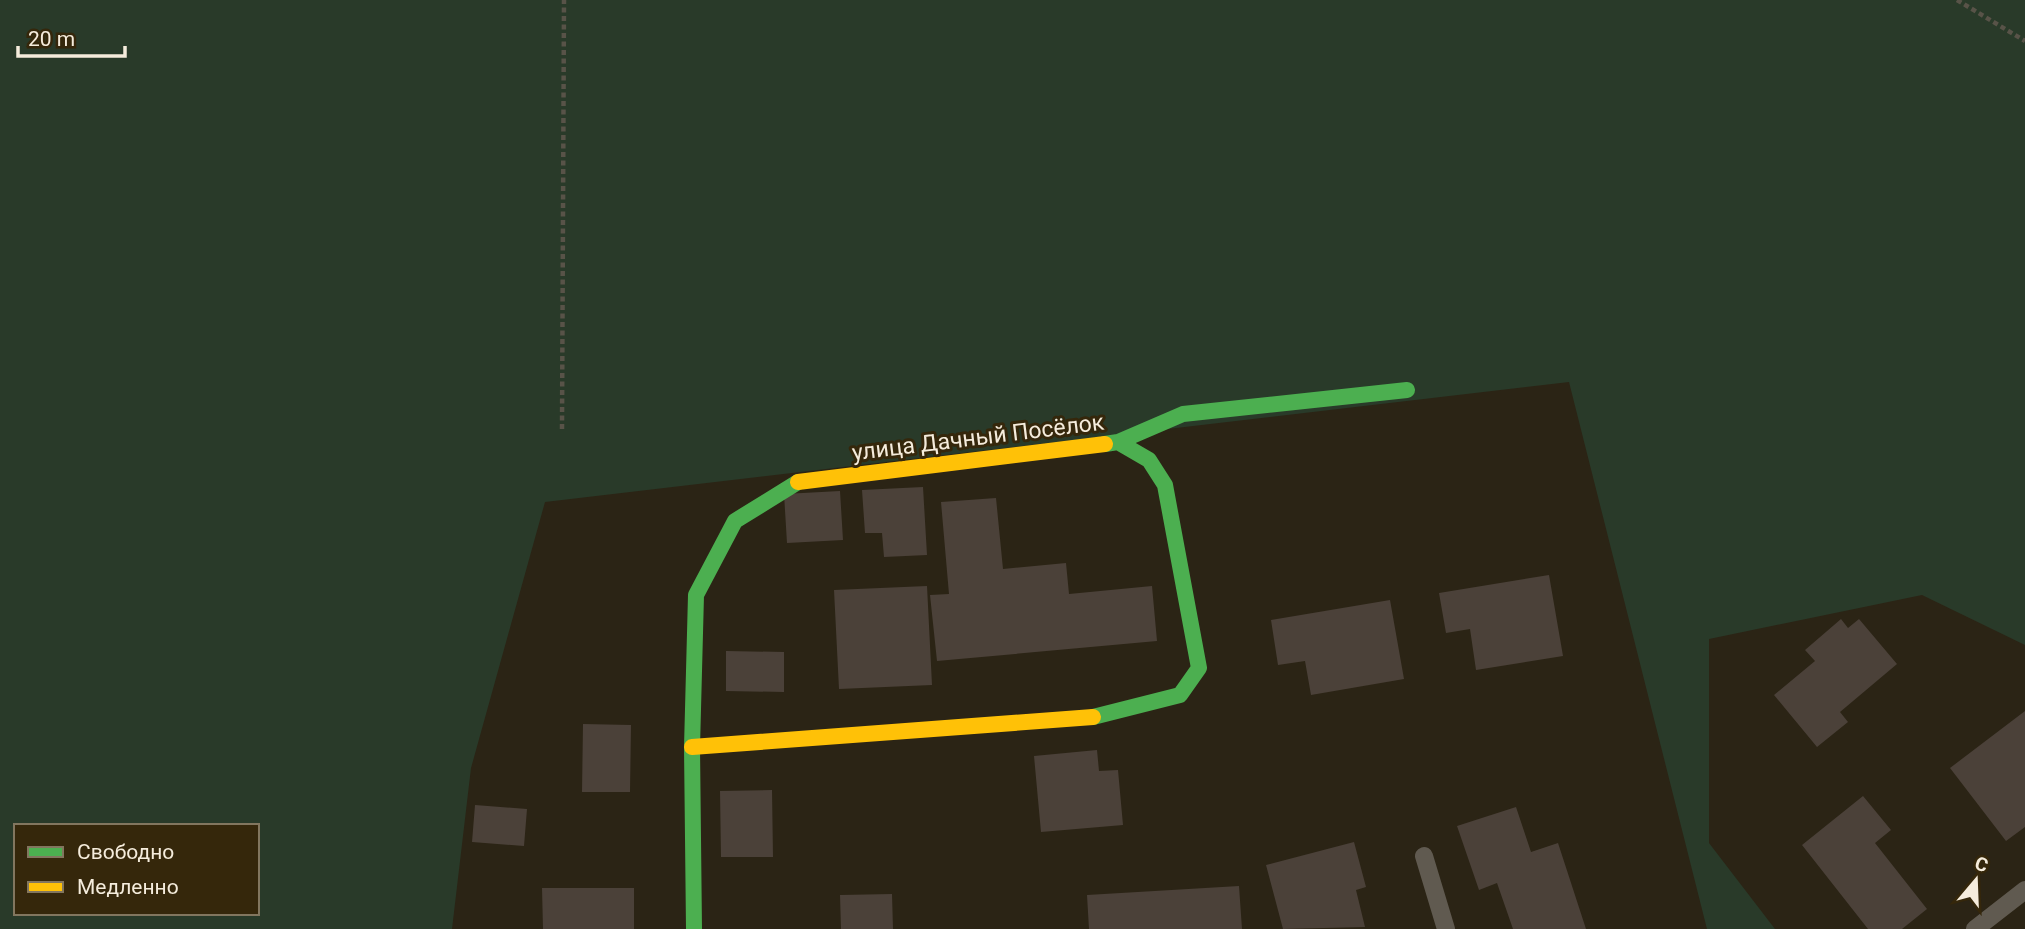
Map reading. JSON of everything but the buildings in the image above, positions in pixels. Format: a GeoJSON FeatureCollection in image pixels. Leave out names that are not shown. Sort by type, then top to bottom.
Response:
{"type":"FeatureCollection","features":[{"type":"Feature","properties":{"kind":"street"},"geometry":{"type":"LineString","coordinates":[[1118,442],[1184,414],[1407,390]]}},
{"type":"Feature","properties":{"kind":"street","name":"улица Дачный Посёлок"},"geometry":{"type":"LineString","coordinates":[[692,747],[1094,717],[1180,695],[1199,668],[1165,485],[1149,460],[1118,442],[795,482],[735,521],[696,596],[692,747],[694,929]]}},
{"type":"Feature","properties":{"kind":"lane"},"geometry":{"type":"LineString","coordinates":[[1424,856],[1446,929]]}},
{"type":"Feature","properties":{"kind":"lane"},"geometry":{"type":"LineString","coordinates":[[1975,929],[2025,890]]}},
{"type":"Feature","properties":{"kind":"path"},"geometry":{"type":"LineString","coordinates":[[562,429],[564,0]]}},
{"type":"Feature","properties":{"kind":"path"},"geometry":{"type":"LineString","coordinates":[[1957,0],[2025,41]]}},
{"type":"Feature","properties":{"kind":"green space"},"geometry":{"type":"Polygon","coordinates":[[[0,0],[2025,0],[2025,645],[1922,595],[1709,639],[1709,843],[1775,929],[1707,929],[1569,382],[545,502],[471,768],[452,929],[0,929],[0,0]]]}},
{"type":"Feature","properties":{"kind":"traffic: fast"},"geometry":{"type":"LineString","coordinates":[[1105,444],[1118,442],[1183,414],[1407,390]]}},
{"type":"Feature","properties":{"kind":"traffic: fast"},"geometry":{"type":"LineString","coordinates":[[1093,717],[1180,695],[1199,668],[1165,485],[1149,460],[1118,442]]}},
{"type":"Feature","properties":{"kind":"traffic: fast"},"geometry":{"type":"LineString","coordinates":[[694,929],[692,747],[696,595],[735,521],[798,482]]}},
{"type":"Feature","properties":{"kind":"traffic: slow"},"geometry":{"type":"LineString","coordinates":[[798,482],[1105,444]]}},
{"type":"Feature","properties":{"kind":"traffic: slow"},"geometry":{"type":"LineString","coordinates":[[692,747],[1093,717]]}}]}
